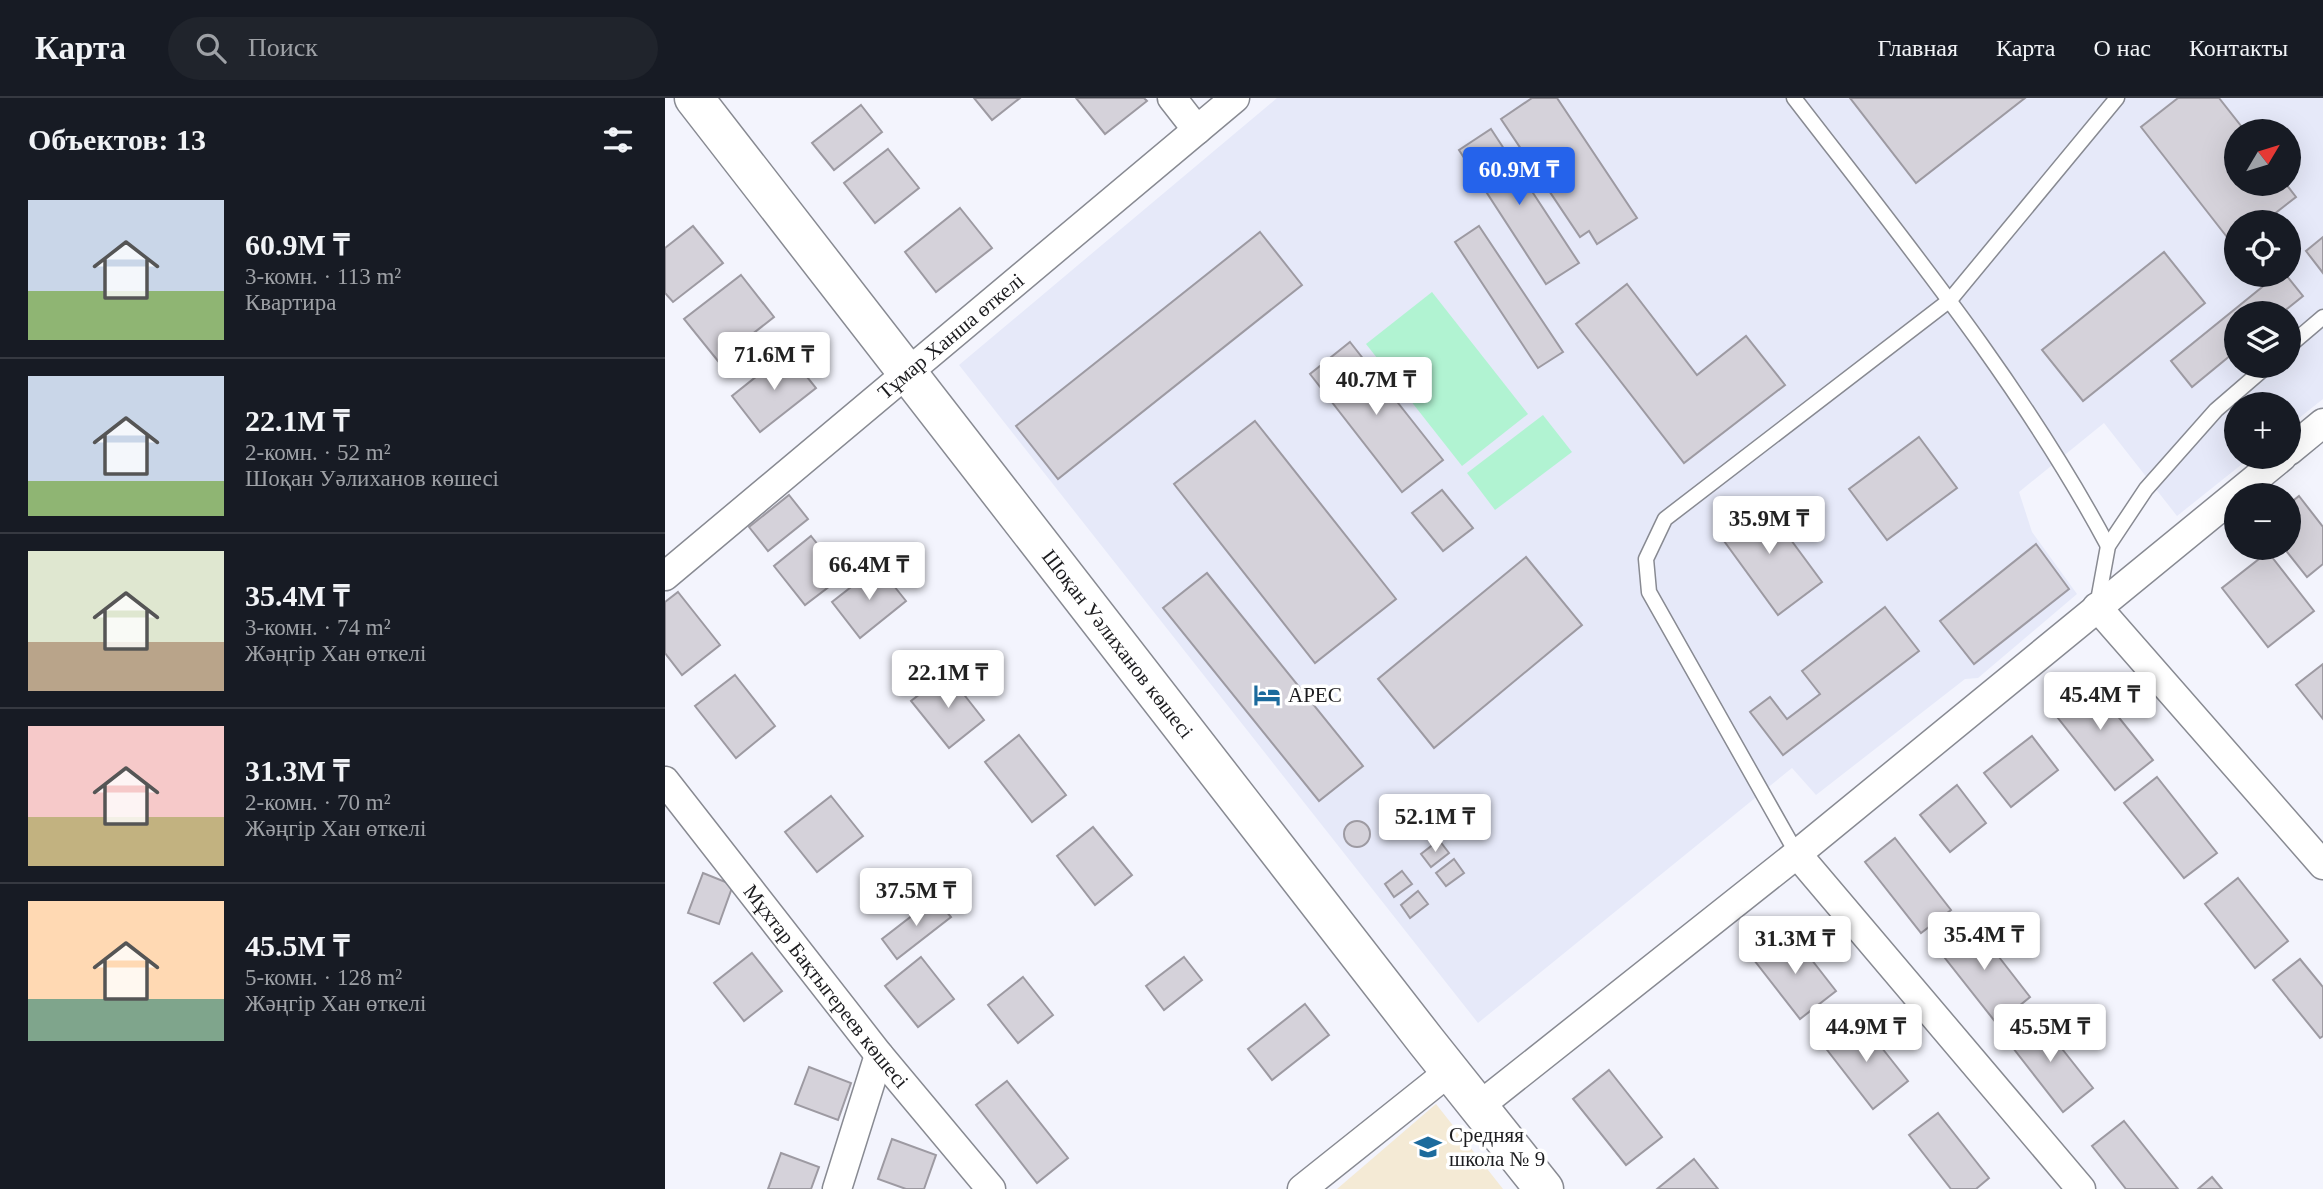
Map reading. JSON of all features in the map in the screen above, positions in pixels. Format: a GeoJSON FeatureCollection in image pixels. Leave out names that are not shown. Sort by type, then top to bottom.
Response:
{"type":"FeatureCollection","features":[{"type":"Feature","properties":{"kind":"main road","name":"Шоқан Уәлиханов көшесі"},"geometry":{"type":"LineString","coordinates":[[694,98],[1544,1189]]}},
{"type":"Feature","properties":{"kind":"street"},"geometry":{"type":"LineString","coordinates":[[1173,98],[1197,130]]}},
{"type":"Feature","properties":{"kind":"street","name":"Тұмар Ханша өткелі"},"geometry":{"type":"LineString","coordinates":[[665,576],[1235,98]]}},
{"type":"Feature","properties":{"kind":"street"},"geometry":{"type":"LineString","coordinates":[[2301,441],[2323,423]]}},
{"type":"Feature","properties":{"kind":"street"},"geometry":{"type":"LineString","coordinates":[[1478,1107],[1797,854],[2267,469]]}},
{"type":"Feature","properties":{"kind":"street"},"geometry":{"type":"LineString","coordinates":[[2097,607],[2323,865]]}},
{"type":"Feature","properties":{"kind":"street","name":"Мұхтар Бақтыгереев көшесі"},"geometry":{"type":"LineString","coordinates":[[665,781],[879,1055],[991,1189]]}},
{"type":"Feature","properties":{"kind":"street"},"geometry":{"type":"LineString","coordinates":[[1797,854],[2081,1189]]}},
{"type":"Feature","properties":{"kind":"street"},"geometry":{"type":"LineString","coordinates":[[837,1189],[879,1055]]}},
{"type":"Feature","properties":{"kind":"street"},"geometry":{"type":"LineString","coordinates":[[1302,1189],[1450,1071]]}},
{"type":"Feature","properties":{"kind":"lane"},"geometry":{"type":"LineString","coordinates":[[1794,98],[1950,300],[2075,484],[2108,545]]}},
{"type":"Feature","properties":{"kind":"lane"},"geometry":{"type":"LineString","coordinates":[[1797,854],[1649,592],[1646,559],[1665,519],[1950,300],[2117,98]]}},
{"type":"Feature","properties":{"kind":"lane"},"geometry":{"type":"LineString","coordinates":[[2301,336],[2323,317]]}},
{"type":"Feature","properties":{"kind":"lane"},"geometry":{"type":"LineString","coordinates":[[2097,607],[2108,545],[2146,489],[2216,410],[2253,378]]}},
{"type":"Feature","properties":{"kind":"shaded area"},"geometry":{"type":"Polygon","coordinates":[[[1277,98],[2323,98],[2323,399],[2301,416],[2301,392],[2224,392],[2224,469],[2236,469],[2177,516],[2104,423],[2019,492],[2032,532],[2077,594],[1978,678],[1965,679],[1816,795],[1792,768],[1478,1023],[959,365],[1277,98]]]}},
{"type":"Feature","properties":{"kind":"shaded area","name":"Средняя школа № 9"},"geometry":{"type":"Polygon","coordinates":[[[1436,1104],[1503,1189],[1337,1189],[1436,1104]]]}},
{"type":"Feature","properties":{"kind":"green space"},"geometry":{"type":"Polygon","coordinates":[[[1432,292],[1528,414],[1462,466],[1366,344],[1432,292]]]}},
{"type":"Feature","properties":{"kind":"green space"},"geometry":{"type":"Polygon","coordinates":[[[1543,415],[1572,452],[1495,510],[1467,473],[1543,415]]]}},
{"type":"Feature","properties":{"kind":"building"},"geometry":{"type":"Polygon","coordinates":[[[974,98],[1020,98],[992,120],[974,98]]]}},
{"type":"Feature","properties":{"kind":"building"},"geometry":{"type":"Polygon","coordinates":[[[1076,98],[1144,98],[1147,101],[1105,134],[1076,98]]]}},
{"type":"Feature","properties":{"kind":"building"},"geometry":{"type":"Polygon","coordinates":[[[1532,98],[1557,98],[1637,218],[1597,244],[1589,231],[1580,237],[1501,119],[1532,98]]]}},
{"type":"Feature","properties":{"kind":"building"},"geometry":{"type":"Polygon","coordinates":[[[1850,98],[2025,98],[1916,183],[1850,98]]]}},
{"type":"Feature","properties":{"kind":"building"},"geometry":{"type":"Polygon","coordinates":[[[2178,98],[2219,98],[2236,119],[2224,119],[2224,196],[2296,197],[2279,210],[2224,210],[2224,233],[2141,127],[2178,98]]]}},
{"type":"Feature","properties":{"kind":"building"},"geometry":{"type":"Polygon","coordinates":[[[861,105],[882,132],[834,170],[812,143],[861,105]]]}},
{"type":"Feature","properties":{"kind":"building"},"geometry":{"type":"Polygon","coordinates":[[[1491,129],[1579,263],[1546,284],[1459,150],[1491,129]]]}},
{"type":"Feature","properties":{"kind":"building"},"geometry":{"type":"Polygon","coordinates":[[[888,149],[919,188],[875,223],[844,183],[888,149]]]}},
{"type":"Feature","properties":{"kind":"building"},"geometry":{"type":"Polygon","coordinates":[[[960,208],[992,248],[936,292],[905,252],[960,208]]]}},
{"type":"Feature","properties":{"kind":"building"},"geometry":{"type":"Polygon","coordinates":[[[693,226],[723,263],[673,302],[665,293],[665,248],[693,226]]]}},
{"type":"Feature","properties":{"kind":"building"},"geometry":{"type":"Polygon","coordinates":[[[1479,226],[1563,352],[1538,368],[1455,242],[1479,226]]]}},
{"type":"Feature","properties":{"kind":"building"},"geometry":{"type":"Polygon","coordinates":[[[1260,232],[1302,285],[1058,479],[1016,426],[1260,232]]]}},
{"type":"Feature","properties":{"kind":"building"},"geometry":{"type":"Polygon","coordinates":[[[2323,237],[2323,273],[2306,251],[2323,237]]]}},
{"type":"Feature","properties":{"kind":"building"},"geometry":{"type":"Polygon","coordinates":[[[2164,252],[2205,303],[2083,401],[2042,350],[2164,252]]]}},
{"type":"Feature","properties":{"kind":"building"},"geometry":{"type":"Polygon","coordinates":[[[741,275],[774,317],[718,361],[684,319],[741,275]]]}},
{"type":"Feature","properties":{"kind":"building"},"geometry":{"type":"Polygon","coordinates":[[[1627,284],[1697,375],[1746,336],[1785,385],[1684,463],[1576,324],[1627,284]]]}},
{"type":"Feature","properties":{"kind":"building"},"geometry":{"type":"Polygon","coordinates":[[[2262,287],[2296,287],[2303,296],[2297,301],[2245,301],[2262,287]]]}},
{"type":"Feature","properties":{"kind":"building"},"geometry":{"type":"Polygon","coordinates":[[[2224,318],[2224,361],[2192,387],[2171,361],[2224,318]]]}},
{"type":"Feature","properties":{"kind":"building"},"geometry":{"type":"Polygon","coordinates":[[[1350,342],[1443,460],[1402,492],[1310,374],[1350,342]]]}},
{"type":"Feature","properties":{"kind":"building"},"geometry":{"type":"Polygon","coordinates":[[[787,352],[816,388],[760,432],[732,396],[787,352]]]}},
{"type":"Feature","properties":{"kind":"building"},"geometry":{"type":"Polygon","coordinates":[[[1255,421],[1396,599],[1315,663],[1174,484],[1255,421]]]}},
{"type":"Feature","properties":{"kind":"building"},"geometry":{"type":"Polygon","coordinates":[[[1919,437],[1957,488],[1887,540],[1849,489],[1919,437]]]}},
{"type":"Feature","properties":{"kind":"building"},"geometry":{"type":"Polygon","coordinates":[[[1442,490],[1473,528],[1443,551],[1412,513],[1442,490]]]}},
{"type":"Feature","properties":{"kind":"building"},"geometry":{"type":"Polygon","coordinates":[[[789,495],[808,519],[768,551],[749,527],[789,495]]]}},
{"type":"Feature","properties":{"kind":"building"},"geometry":{"type":"Polygon","coordinates":[[[1760,498],[1822,582],[1778,615],[1716,530],[1760,498]]]}},
{"type":"Feature","properties":{"kind":"building"},"geometry":{"type":"Polygon","coordinates":[[[2301,499],[2323,527],[2323,564],[2307,577],[2294,560],[2301,560],[2301,499]]]}},
{"type":"Feature","properties":{"kind":"building"},"geometry":{"type":"Polygon","coordinates":[[[811,536],[843,576],[805,605],[774,566],[811,536]]]}},
{"type":"Feature","properties":{"kind":"building"},"geometry":{"type":"Polygon","coordinates":[[[2036,544],[2069,589],[1974,664],[1940,621],[2036,544]]]}},
{"type":"Feature","properties":{"kind":"building"},"geometry":{"type":"Polygon","coordinates":[[[1526,557],[1582,625],[1434,748],[1378,679],[1526,557]]]}},
{"type":"Feature","properties":{"kind":"building"},"geometry":{"type":"Polygon","coordinates":[[[2258,560],[2274,560],[2314,611],[2268,647],[2222,588],[2258,560]]]}},
{"type":"Feature","properties":{"kind":"building"},"geometry":{"type":"Polygon","coordinates":[[[878,566],[906,601],[860,638],[832,602],[878,566]]]}},
{"type":"Feature","properties":{"kind":"building"},"geometry":{"type":"Polygon","coordinates":[[[1207,573],[1363,766],[1319,801],[1163,608],[1207,573]]]}},
{"type":"Feature","properties":{"kind":"building"},"geometry":{"type":"Polygon","coordinates":[[[678,592],[720,645],[682,675],[665,653],[665,602],[678,592]]]}},
{"type":"Feature","properties":{"kind":"building"},"geometry":{"type":"Polygon","coordinates":[[[1885,607],[1919,651],[1783,755],[1750,712],[1770,697],[1787,719],[1820,694],[1802,671],[1885,607]]]}},
{"type":"Feature","properties":{"kind":"building"},"geometry":{"type":"Polygon","coordinates":[[[2323,664],[2323,719],[2296,685],[2323,664]]]}},
{"type":"Feature","properties":{"kind":"building"},"geometry":{"type":"Polygon","coordinates":[[[947,673],[984,720],[949,748],[911,701],[947,673]]]}},
{"type":"Feature","properties":{"kind":"building"},"geometry":{"type":"Polygon","coordinates":[[[2084,674],[2153,760],[2115,790],[2046,703],[2084,674]]]}},
{"type":"Feature","properties":{"kind":"building"},"geometry":{"type":"Polygon","coordinates":[[[735,675],[775,726],[736,758],[695,706],[735,675]]]}},
{"type":"Feature","properties":{"kind":"building"},"geometry":{"type":"Polygon","coordinates":[[[1019,735],[1066,795],[1032,822],[985,762],[1019,735]]]}},
{"type":"Feature","properties":{"kind":"building"},"geometry":{"type":"Polygon","coordinates":[[[2032,736],[2058,770],[2011,807],[1984,773],[2032,736]]]}},
{"type":"Feature","properties":{"kind":"building"},"geometry":{"type":"Polygon","coordinates":[[[2157,777],[2217,853],[2184,878],[2124,803],[2157,777]]]}},
{"type":"Feature","properties":{"kind":"building"},"geometry":{"type":"Polygon","coordinates":[[[1957,785],[1986,823],[1950,852],[1920,815],[1957,785]]]}},
{"type":"Feature","properties":{"kind":"building"},"geometry":{"type":"Polygon","coordinates":[[[831,796],[863,836],[817,872],[785,832],[831,796]]]}},
{"type":"Feature","properties":{"kind":"building"},"geometry":{"type":"Polygon","coordinates":[[[1357,821],[1366,825],[1370,834],[1366,843],[1357,847],[1348,843],[1344,834],[1348,825],[1357,821]]]}},
{"type":"Feature","properties":{"kind":"building"},"geometry":{"type":"Polygon","coordinates":[[[1093,827],[1132,875],[1095,905],[1057,856],[1093,827]]]}},
{"type":"Feature","properties":{"kind":"building"},"geometry":{"type":"Polygon","coordinates":[[[1895,838],[1951,910],[1921,933],[1865,862],[1895,838]]]}},
{"type":"Feature","properties":{"kind":"building"},"geometry":{"type":"Polygon","coordinates":[[[1439,840],[1449,853],[1431,867],[1421,854],[1439,840]]]}},
{"type":"Feature","properties":{"kind":"building"},"geometry":{"type":"Polygon","coordinates":[[[1454,859],[1464,873],[1446,886],[1436,873],[1454,859]]]}},
{"type":"Feature","properties":{"kind":"building"},"geometry":{"type":"Polygon","coordinates":[[[1402,871],[1412,884],[1394,897],[1385,884],[1402,871]]]}},
{"type":"Feature","properties":{"kind":"building"},"geometry":{"type":"Polygon","coordinates":[[[703,873],[733,885],[719,924],[688,913],[703,873]]]}},
{"type":"Feature","properties":{"kind":"building"},"geometry":{"type":"Polygon","coordinates":[[[2238,878],[2288,941],[2255,968],[2205,904],[2238,878]]]}},
{"type":"Feature","properties":{"kind":"building"},"geometry":{"type":"Polygon","coordinates":[[[1418,891],[1428,904],[1410,918],[1401,905],[1418,891]]]}},
{"type":"Feature","properties":{"kind":"building"},"geometry":{"type":"Polygon","coordinates":[[[935,898],[951,917],[897,959],[882,939],[935,898]]]}},
{"type":"Feature","properties":{"kind":"building"},"geometry":{"type":"Polygon","coordinates":[[[1971,921],[2030,997],[1997,1024],[1937,948],[1971,921]]]}},
{"type":"Feature","properties":{"kind":"building"},"geometry":{"type":"Polygon","coordinates":[[[1790,932],[1836,991],[1800,1019],[1754,960],[1790,932]]]}},
{"type":"Feature","properties":{"kind":"building"},"geometry":{"type":"Polygon","coordinates":[[[752,953],[782,991],[744,1021],[714,983],[752,953]]]}},
{"type":"Feature","properties":{"kind":"building"},"geometry":{"type":"Polygon","coordinates":[[[921,957],[954,999],[918,1027],[885,986],[921,957]]]}},
{"type":"Feature","properties":{"kind":"building"},"geometry":{"type":"Polygon","coordinates":[[[1184,957],[1202,980],[1164,1010],[1146,986],[1184,957]]]}},
{"type":"Feature","properties":{"kind":"building"},"geometry":{"type":"Polygon","coordinates":[[[2300,959],[2323,987],[2323,1036],[2320,1038],[2273,980],[2300,959]]]}},
{"type":"Feature","properties":{"kind":"building"},"geometry":{"type":"Polygon","coordinates":[[[1023,977],[1053,1015],[1018,1043],[988,1005],[1023,977]]]}},
{"type":"Feature","properties":{"kind":"building"},"geometry":{"type":"Polygon","coordinates":[[[1305,1004],[1329,1035],[1272,1080],[1248,1049],[1305,1004]]]}},
{"type":"Feature","properties":{"kind":"building"},"geometry":{"type":"Polygon","coordinates":[[[2036,1016],[2093,1088],[2063,1112],[2006,1039],[2036,1016]]]}},
{"type":"Feature","properties":{"kind":"building"},"geometry":{"type":"Polygon","coordinates":[[[1859,1019],[1908,1081],[1873,1109],[1824,1046],[1859,1019]]]}},
{"type":"Feature","properties":{"kind":"building"},"geometry":{"type":"Polygon","coordinates":[[[809,1067],[851,1083],[838,1120],[795,1104],[809,1067]]]}},
{"type":"Feature","properties":{"kind":"building"},"geometry":{"type":"Polygon","coordinates":[[[1609,1070],[1662,1137],[1626,1165],[1573,1099],[1609,1070]]]}},
{"type":"Feature","properties":{"kind":"building"},"geometry":{"type":"Polygon","coordinates":[[[1007,1081],[1068,1158],[1037,1183],[976,1105],[1007,1081]]]}},
{"type":"Feature","properties":{"kind":"building"},"geometry":{"type":"Polygon","coordinates":[[[1938,1113],[1989,1178],[1976,1189],[1951,1189],[1909,1135],[1938,1113]]]}},
{"type":"Feature","properties":{"kind":"building"},"geometry":{"type":"Polygon","coordinates":[[[2124,1121],[2178,1189],[2126,1189],[2092,1146],[2124,1121]]]}},
{"type":"Feature","properties":{"kind":"building"},"geometry":{"type":"Polygon","coordinates":[[[892,1139],[936,1155],[924,1189],[906,1189],[878,1179],[892,1139]]]}},
{"type":"Feature","properties":{"kind":"building"},"geometry":{"type":"Polygon","coordinates":[[[781,1153],[819,1167],[811,1189],[768,1189],[781,1153]]]}},
{"type":"Feature","properties":{"kind":"building"},"geometry":{"type":"Polygon","coordinates":[[[1694,1159],[1718,1189],[1657,1189],[1694,1159]]]}},
{"type":"Feature","properties":{"kind":"building"},"geometry":{"type":"Polygon","coordinates":[[[2212,1177],[2222,1189],[2198,1189],[2212,1177]]]}},
{"type":"Feature","properties":{"kind":"place","name":"APEC"},"geometry":{"type":"Point","coordinates":[1267,695]}},
{"type":"Feature","properties":{"kind":"place","name":"Средняя школа № 9"},"geometry":{"type":"Point","coordinates":[1428,1147]}}]}
